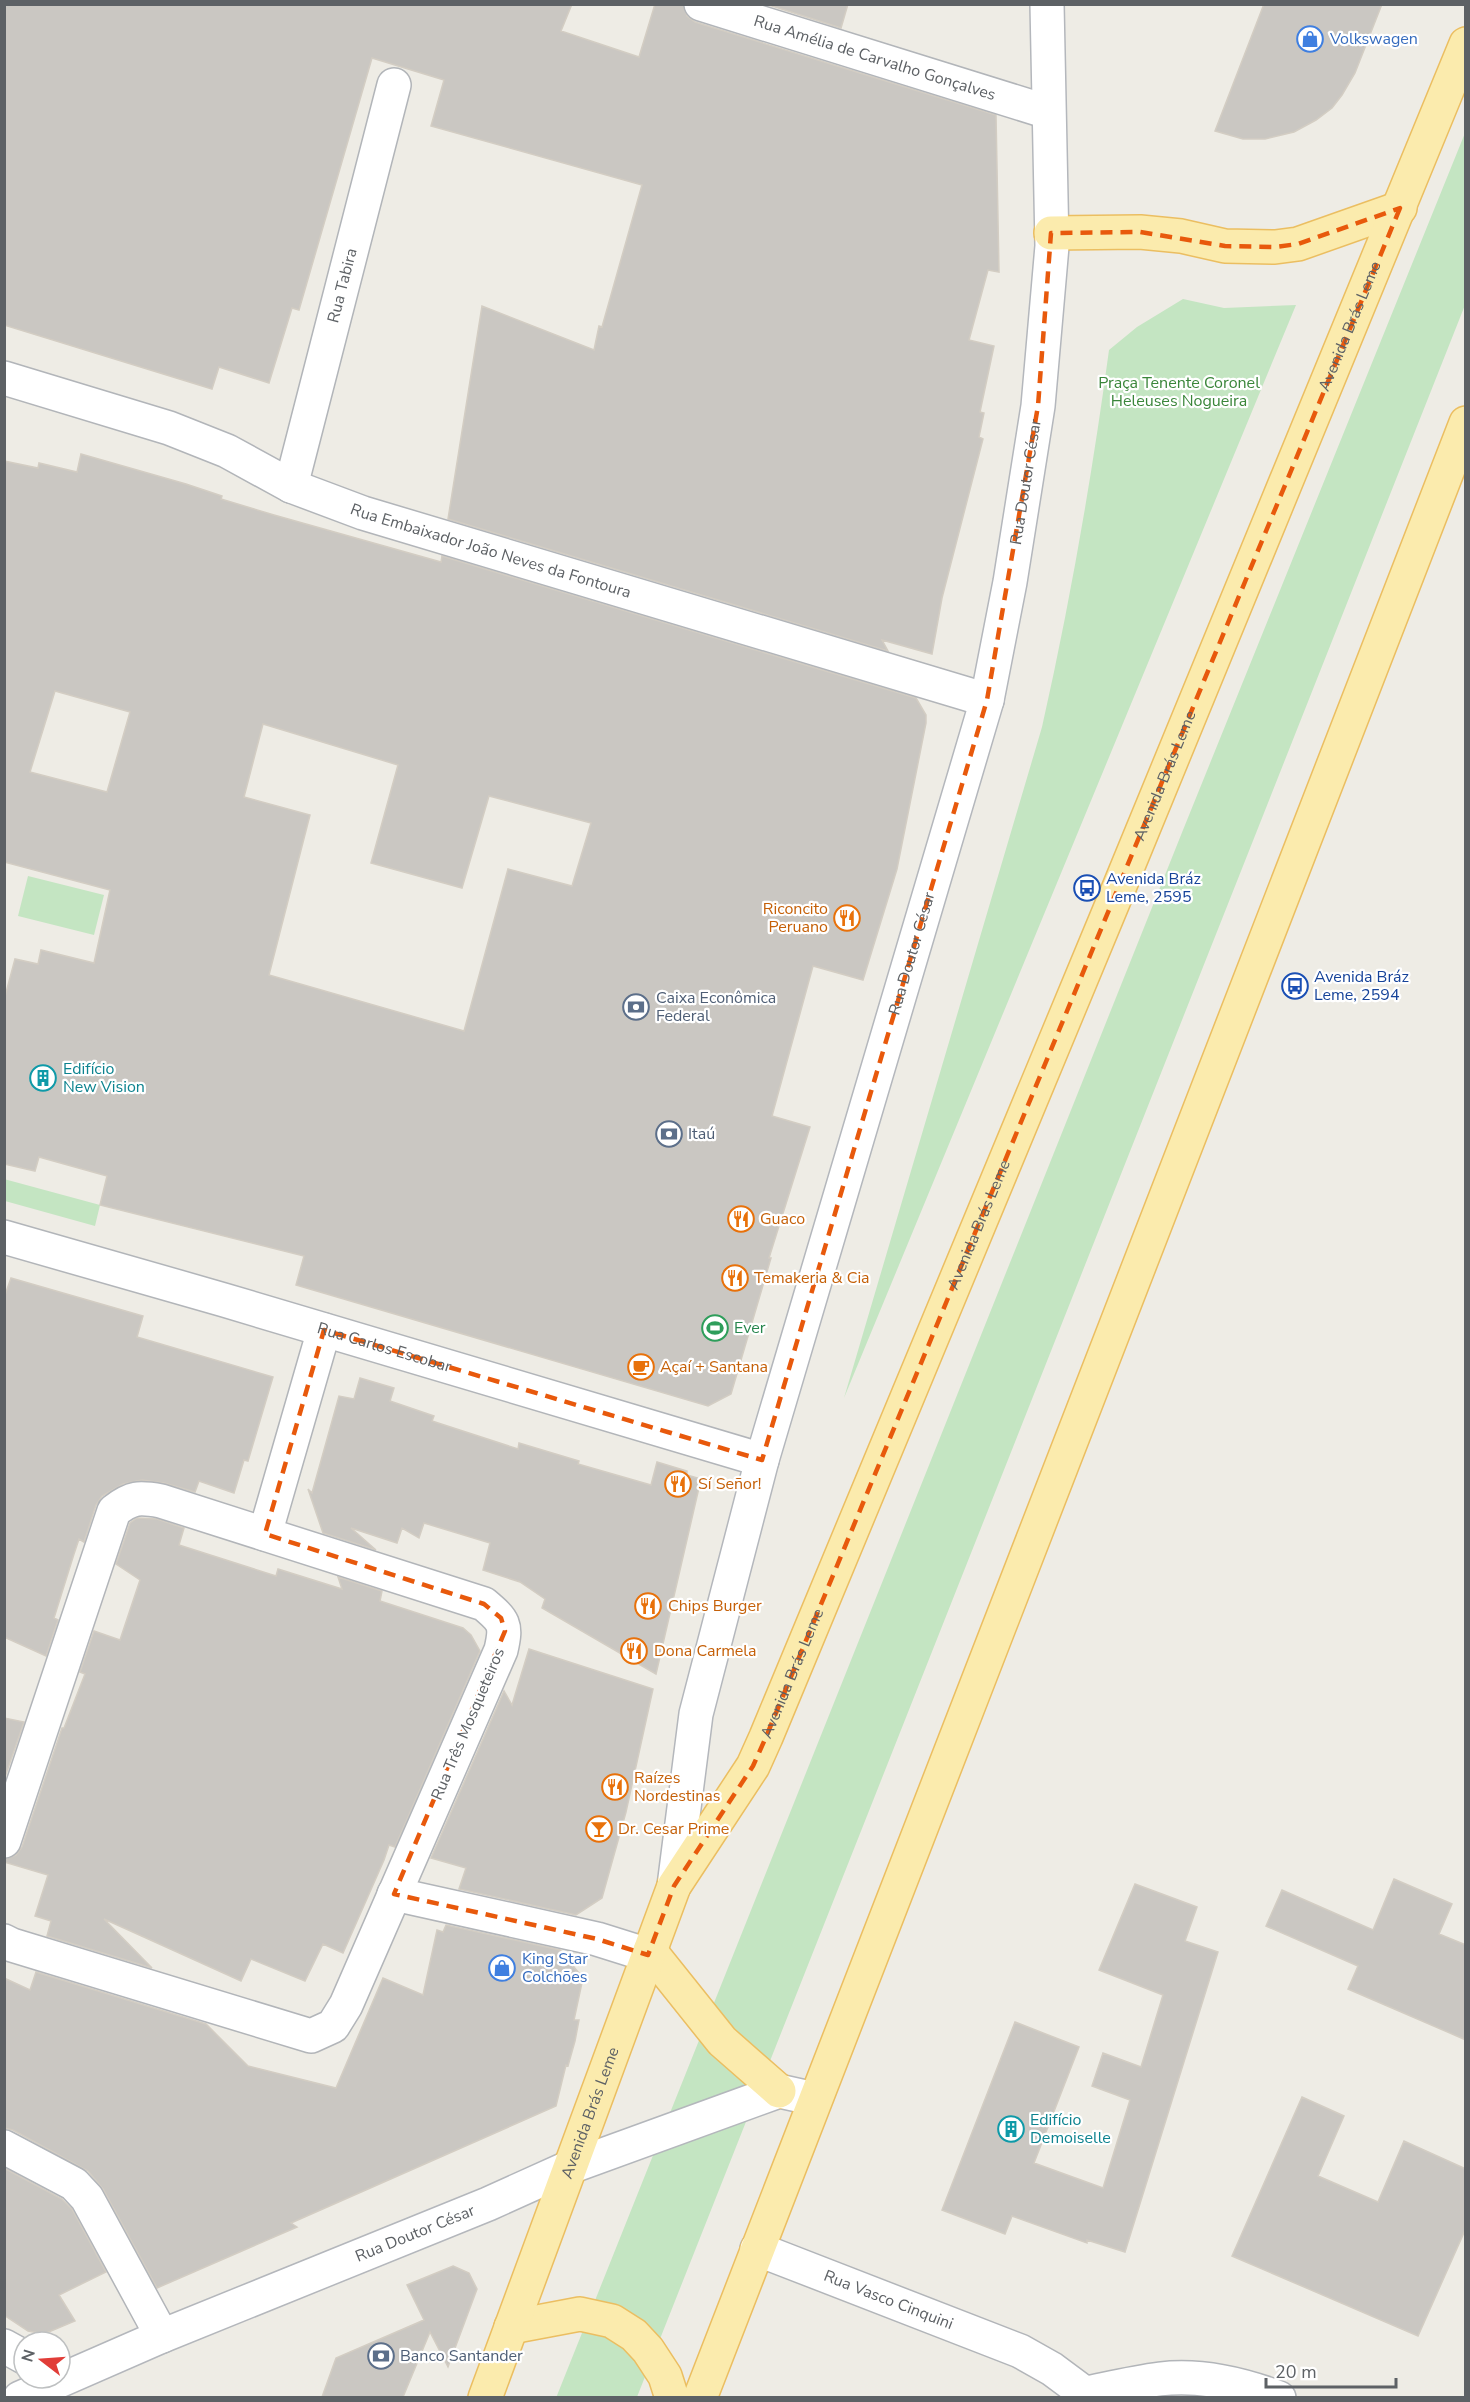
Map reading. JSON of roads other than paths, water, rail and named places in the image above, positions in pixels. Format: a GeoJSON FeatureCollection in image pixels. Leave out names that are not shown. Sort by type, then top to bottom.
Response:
{"type":"FeatureCollection","features":[{"type":"Feature","properties":{"kind":"main road","name":"Avenida Brás Leme"},"geometry":{"type":"LineString","coordinates":[[485,2397],[674,1886],[753,1766],[766,1737],[1466,44]]}},
{"type":"Feature","properties":{"kind":"main road"},"geometry":{"type":"LineString","coordinates":[[1051,233],[1140,232],[1181,236],[1225,246],[1275,247],[1299,244],[1400,208]]}},
{"type":"Feature","properties":{"kind":"main road"},"geometry":{"type":"LineString","coordinates":[[700,2397],[1466,423]]}},
{"type":"Feature","properties":{"kind":"main road"},"geometry":{"type":"LineString","coordinates":[[649,1953],[722,2041],[778,2091]]}},
{"type":"Feature","properties":{"kind":"main road"},"geometry":{"type":"LineString","coordinates":[[511,2327],[580,2314],[612,2321],[634,2335],[648,2350],[665,2376],[672,2397]]}},
{"type":"Feature","properties":{"kind":"street","name":"Rua Amélia de Carvalho Gonçalves"},"geometry":{"type":"LineString","coordinates":[[701,4],[1048,112]]}},
{"type":"Feature","properties":{"kind":"street","name":"Rua Doutor César"},"geometry":{"type":"LineString","coordinates":[[674,1886],[696,1714],[762,1460],[987,700],[1010,582],[1038,406],[1051,233],[1047,4]]}},
{"type":"Feature","properties":{"kind":"street","name":"Rua Tabira"},"geometry":{"type":"LineString","coordinates":[[291,486],[394,85]]}},
{"type":"Feature","properties":{"kind":"street","name":"Rua Embaixador João Neves da Fontoura"},"geometry":{"type":"LineString","coordinates":[[4,378],[169,428],[227,451],[291,486],[363,513],[987,700]]}},
{"type":"Feature","properties":{"kind":"street","name":"Rua Carlos Escobar"},"geometry":{"type":"LineString","coordinates":[[4,1237],[762,1460]]}},
{"type":"Feature","properties":{"kind":"street"},"geometry":{"type":"LineString","coordinates":[[265,1534],[324,1330]]}},
{"type":"Feature","properties":{"kind":"street","name":"Rua Três Mosqueteiros"},"geometry":{"type":"LineString","coordinates":[[4,1841],[114,1511],[129,1500],[143,1498],[161,1500],[484,1604],[501,1618],[505,1631],[501,1650],[340,2017],[333,2026],[311,2036],[4,1941]]}},
{"type":"Feature","properties":{"kind":"street"},"geometry":{"type":"LineString","coordinates":[[394,1894],[597,1939],[649,1953]]}},
{"type":"Feature","properties":{"kind":"street","name":"Rua Doutor César"},"geometry":{"type":"LineString","coordinates":[[72,2374],[488,2204],[570,2167],[778,2091]]}},
{"type":"Feature","properties":{"kind":"street"},"geometry":{"type":"LineString","coordinates":[[778,2091],[815,2099]]}},
{"type":"Feature","properties":{"kind":"street"},"geometry":{"type":"LineString","coordinates":[[4,2147],[74,2184],[87,2198],[162,2336]]}},
{"type":"Feature","properties":{"kind":"street","name":"Rua Vasco Cinquini"},"geometry":{"type":"LineString","coordinates":[[757,2249],[1020,2351],[1089,2395]]}},
{"type":"Feature","properties":{"kind":"street"},"geometry":{"type":"LineString","coordinates":[[1089,2395],[1161,2379],[1200,2378],[1257,2389],[1279,2397]]}},
{"type":"Feature","properties":{"kind":"street","name":"Rua Doutor César"},"geometry":{"type":"LineString","coordinates":[[20,2397],[35,2390]]}},
{"type":"Feature","properties":{"kind":"place","name":"Volkswagen"},"geometry":{"type":"Point","coordinates":[1310,39]}},
{"type":"Feature","properties":{"kind":"place","name":"Avenida Bráz Leme, 2595"},"geometry":{"type":"Point","coordinates":[1087,888]}},
{"type":"Feature","properties":{"kind":"place","name":"Riconcito Peruano"},"geometry":{"type":"Point","coordinates":[847,918]}},
{"type":"Feature","properties":{"kind":"place","name":"Avenida Bráz Leme, 2594"},"geometry":{"type":"Point","coordinates":[1295,986]}},
{"type":"Feature","properties":{"kind":"place","name":"Caixa Econômica Federal"},"geometry":{"type":"Point","coordinates":[636,1007]}},
{"type":"Feature","properties":{"kind":"place","name":"Edifício New Vision"},"geometry":{"type":"Point","coordinates":[43,1078]}},
{"type":"Feature","properties":{"kind":"place","name":"Itaú"},"geometry":{"type":"Point","coordinates":[669,1134]}},
{"type":"Feature","properties":{"kind":"place","name":"Guaco"},"geometry":{"type":"Point","coordinates":[741,1219]}},
{"type":"Feature","properties":{"kind":"place","name":"Temakeria & Cia"},"geometry":{"type":"Point","coordinates":[735,1278]}},
{"type":"Feature","properties":{"kind":"place","name":"Ever"},"geometry":{"type":"Point","coordinates":[715,1328]}},
{"type":"Feature","properties":{"kind":"place","name":"Açaí + Santana"},"geometry":{"type":"Point","coordinates":[641,1367]}},
{"type":"Feature","properties":{"kind":"place","name":"Sí Señor!"},"geometry":{"type":"Point","coordinates":[678,1484]}},
{"type":"Feature","properties":{"kind":"place","name":"Chips Burger"},"geometry":{"type":"Point","coordinates":[648,1606]}},
{"type":"Feature","properties":{"kind":"place","name":"Dona Carmela"},"geometry":{"type":"Point","coordinates":[634,1651]}},
{"type":"Feature","properties":{"kind":"place","name":"Raízes Nordestinas"},"geometry":{"type":"Point","coordinates":[615,1787]}},
{"type":"Feature","properties":{"kind":"place","name":"Dr. Cesar Prime"},"geometry":{"type":"Point","coordinates":[599,1829]}},
{"type":"Feature","properties":{"kind":"place","name":"King Star Colchões"},"geometry":{"type":"Point","coordinates":[502,1968]}},
{"type":"Feature","properties":{"kind":"place","name":"Edifício Demoiselle"},"geometry":{"type":"Point","coordinates":[1011,2129]}},
{"type":"Feature","properties":{"kind":"place","name":"Banco Santander"},"geometry":{"type":"Point","coordinates":[381,2356]}},
{"type":"Feature","properties":{"kind":"park label","name":"Praça Tenente Coronel Heleuses Nogueira"},"geometry":{"type":"Point","coordinates":[1179,392]}}]}
